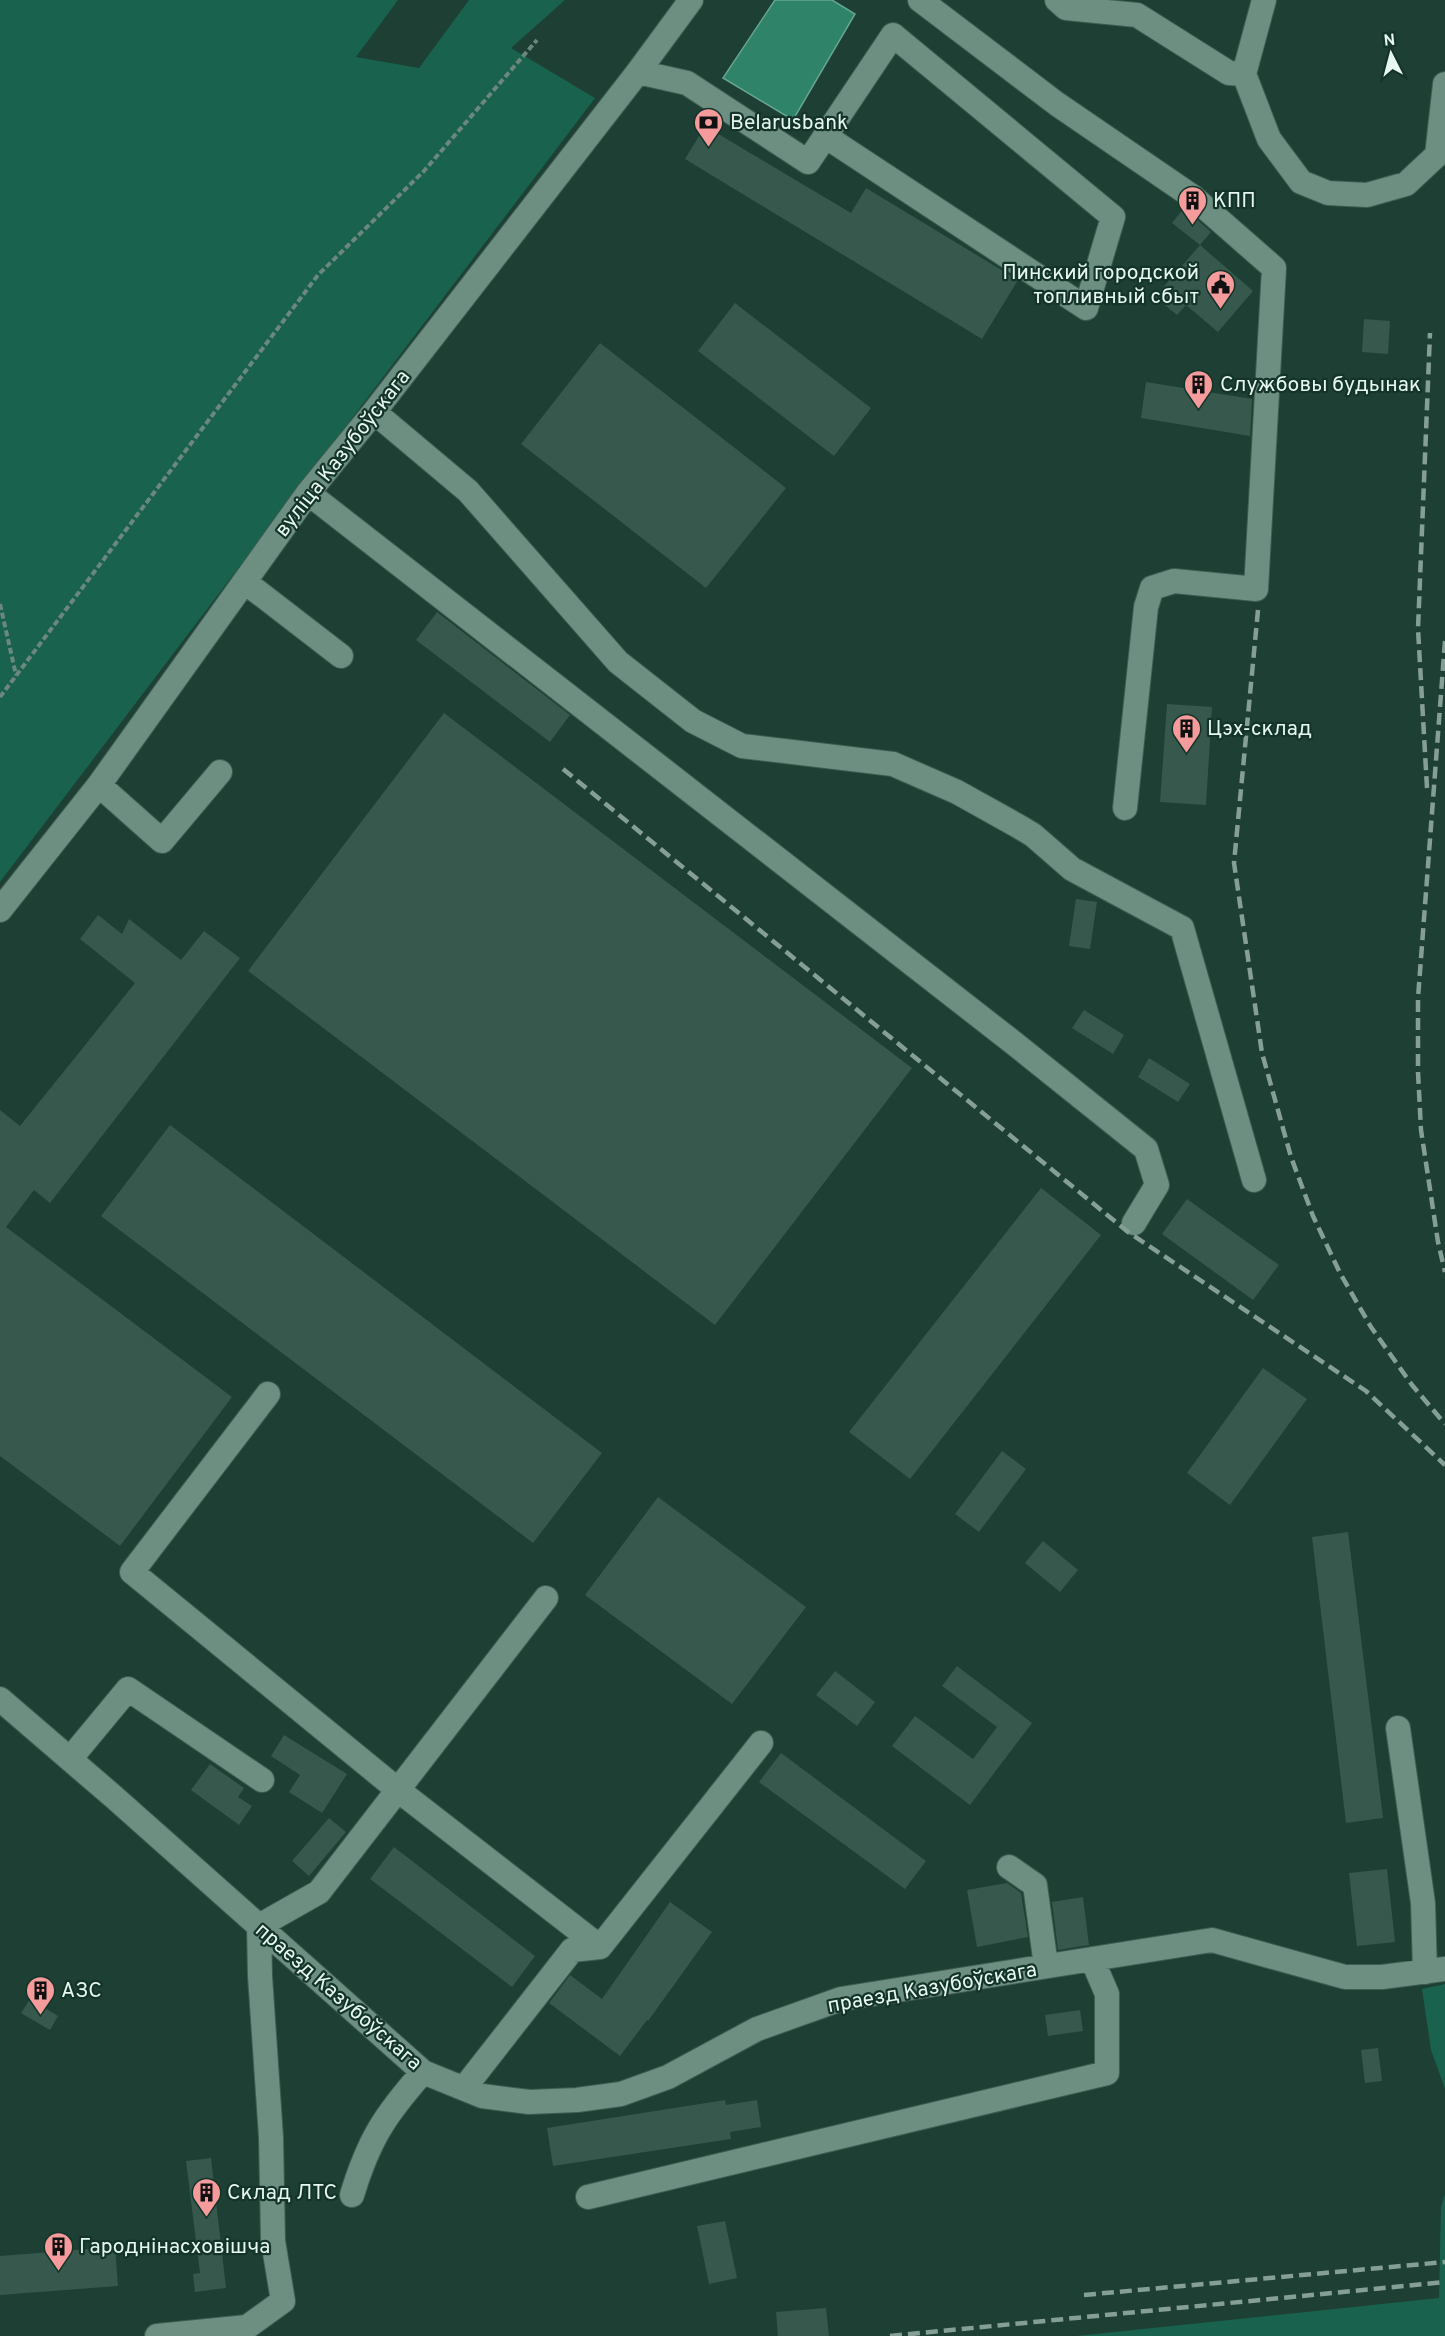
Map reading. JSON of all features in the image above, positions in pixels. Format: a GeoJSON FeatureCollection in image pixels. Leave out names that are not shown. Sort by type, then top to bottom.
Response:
{"type":"FeatureCollection","features":[{"type":"Feature","properties":{"kind":"street","name":"вуліца Казубоўскага"},"geometry":{"type":"LineString","coordinates":[[0,910],[99,785],[308,493],[374,412],[638,72],[691,0]]}},
{"type":"Feature","properties":{"kind":"street"},"geometry":{"type":"LineString","coordinates":[[920,0],[1057,104],[1193,197],[1274,268],[1256,589],[1174,581],[1152,588],[1146,606],[1125,808]]}},
{"type":"Feature","properties":{"kind":"street"},"geometry":{"type":"LineString","coordinates":[[1057,0],[1066,8],[1137,15],[1229,72],[1244,74]]}},
{"type":"Feature","properties":{"kind":"street"},"geometry":{"type":"LineString","coordinates":[[1264,0],[1244,74],[1269,139],[1300,182],[1328,193],[1367,195],[1406,184],[1437,155],[1445,84]]}},
{"type":"Feature","properties":{"kind":"street"},"geometry":{"type":"LineString","coordinates":[[638,72],[687,83],[808,162],[825,136],[893,35],[1113,217],[1086,308],[825,136]]}},
{"type":"Feature","properties":{"kind":"street"},"geometry":{"type":"LineString","coordinates":[[374,412],[468,491],[618,662],[693,722],[742,747],[892,764],[957,792],[1018,826],[1072,869],[1182,928],[1254,1180]]}},
{"type":"Feature","properties":{"kind":"street"},"geometry":{"type":"LineString","coordinates":[[308,493],[1015,1044],[1146,1149],[1157,1185],[1134,1223]]}},
{"type":"Feature","properties":{"kind":"street"},"geometry":{"type":"LineString","coordinates":[[246,582],[341,656]]}},
{"type":"Feature","properties":{"kind":"street"},"geometry":{"type":"LineString","coordinates":[[99,785],[162,841],[220,772]]}},
{"type":"Feature","properties":{"kind":"street"},"geometry":{"type":"LineString","coordinates":[[268,1394],[132,1572],[399,1790],[600,1947]]}},
{"type":"Feature","properties":{"kind":"street"},"geometry":{"type":"LineString","coordinates":[[156,2336],[247,2331],[283,2301],[273,2241],[271,2138],[260,1976],[259,1926],[319,1892],[546,1598]]}},
{"type":"Feature","properties":{"kind":"street"},"geometry":{"type":"LineString","coordinates":[[70,1759],[128,1689],[262,1780]]}},
{"type":"Feature","properties":{"kind":"street","name":"праезд Казубоўскага"},"geometry":{"type":"LineString","coordinates":[[0,1699],[423,2072],[465,2087],[482,2096],[529,2102],[577,2100],[621,2094],[668,2077],[757,2029],[841,2000],[1212,1940],[1345,1977],[1382,1977],[1435,1971]]}},
{"type":"Feature","properties":{"kind":"street"},"geometry":{"type":"LineString","coordinates":[[1398,1728],[1435,1971]]}},
{"type":"Feature","properties":{"kind":"street"},"geometry":{"type":"LineString","coordinates":[[465,2087],[572,1950],[600,1947],[761,1743]]}},
{"type":"Feature","properties":{"kind":"street"},"geometry":{"type":"LineString","coordinates":[[1009,1867],[1035,1885],[1046,1966]]}},
{"type":"Feature","properties":{"kind":"street"},"geometry":{"type":"LineString","coordinates":[[588,2197],[1107,2073],[1107,1994],[1092,1959]]}},
{"type":"Feature","properties":{"kind":"street"},"geometry":{"type":"LineString","coordinates":[[352,2195],[359,2169],[377,2129],[390,2110],[423,2072]]}},
{"type":"Feature","properties":{"kind":"path"},"geometry":{"type":"LineString","coordinates":[[0,697],[318,275],[424,171],[537,40]]}},
{"type":"Feature","properties":{"kind":"path"},"geometry":{"type":"LineString","coordinates":[[0,604],[16,675]]}},
{"type":"Feature","properties":{"kind":"shaded area"},"geometry":{"type":"Polygon","coordinates":[[[0,0],[398,0],[356,57],[419,68],[469,0],[565,0],[511,48],[595,98],[0,882],[0,0]]]}},
{"type":"Feature","properties":{"kind":"shaded area"},"geometry":{"type":"Polygon","coordinates":[[[775,0],[832,0],[855,14],[793,120],[723,78],[775,0]]]}},
{"type":"Feature","properties":{"kind":"shaded area"},"geometry":{"type":"Polygon","coordinates":[[[1445,1984],[1445,2089],[1431,2050],[1422,1989],[1445,1984]]]}},
{"type":"Feature","properties":{"kind":"shaded area"},"geometry":{"type":"Polygon","coordinates":[[[1445,2194],[1445,2336],[1076,2336],[1439,2298],[1441,2207],[1445,2194]]]}},
{"type":"Feature","properties":{"kind":"building"},"geometry":{"type":"Polygon","coordinates":[[[705,126],[851,213],[866,188],[1018,280],[982,339],[685,159],[705,126]]]}},
{"type":"Feature","properties":{"kind":"building","name":"КПП"},"geometry":{"type":"Polygon","coordinates":[[[1184,208],[1211,232],[1200,245],[1172,223],[1184,208]]]}},
{"type":"Feature","properties":{"kind":"building"},"geometry":{"type":"Polygon","coordinates":[[[1200,245],[1253,291],[1218,332],[1186,305],[1177,315],[1155,297],[1200,245]]]}},
{"type":"Feature","properties":{"kind":"building"},"geometry":{"type":"Polygon","coordinates":[[[735,303],[871,408],[834,456],[698,351],[735,303]]]}},
{"type":"Feature","properties":{"kind":"building"},"geometry":{"type":"Polygon","coordinates":[[[1364,319],[1390,321],[1388,354],[1362,352],[1364,319]]]}},
{"type":"Feature","properties":{"kind":"building"},"geometry":{"type":"Polygon","coordinates":[[[600,343],[786,488],[706,588],[521,444],[600,343]]]}},
{"type":"Feature","properties":{"kind":"building","name":"Службовы будынак"},"geometry":{"type":"Polygon","coordinates":[[[1146,382],[1252,399],[1250,436],[1141,418],[1146,382]]]}},
{"type":"Feature","properties":{"kind":"building"},"geometry":{"type":"Polygon","coordinates":[[[437,612],[570,715],[550,742],[416,640],[437,612]]]}},
{"type":"Feature","properties":{"kind":"building","name":"Цэх-склад"},"geometry":{"type":"Polygon","coordinates":[[[1167,704],[1212,707],[1206,805],[1160,802],[1167,704]]]}},
{"type":"Feature","properties":{"kind":"building"},"geometry":{"type":"Polygon","coordinates":[[[444,713],[912,1068],[715,1325],[248,971],[444,713]]]}},
{"type":"Feature","properties":{"kind":"building"},"geometry":{"type":"Polygon","coordinates":[[[1076,899],[1097,902],[1090,949],[1069,946],[1076,899]]]}},
{"type":"Feature","properties":{"kind":"building"},"geometry":{"type":"Polygon","coordinates":[[[98,915],[122,934],[129,919],[181,960],[204,931],[240,958],[50,1203],[34,1190],[6,1227],[232,1397],[120,1546],[0,1456],[0,1110],[20,1126],[135,983],[80,939],[98,915]]]}},
{"type":"Feature","properties":{"kind":"building"},"geometry":{"type":"Polygon","coordinates":[[[1084,1010],[1124,1035],[1113,1054],[1072,1028],[1084,1010]]]}},
{"type":"Feature","properties":{"kind":"building"},"geometry":{"type":"Polygon","coordinates":[[[1149,1058],[1190,1084],[1178,1102],[1138,1077],[1149,1058]]]}},
{"type":"Feature","properties":{"kind":"building"},"geometry":{"type":"Polygon","coordinates":[[[170,1125],[602,1453],[533,1543],[101,1216],[170,1125]]]}},
{"type":"Feature","properties":{"kind":"building"},"geometry":{"type":"Polygon","coordinates":[[[1041,1188],[1101,1235],[910,1479],[849,1432],[1041,1188]]]}},
{"type":"Feature","properties":{"kind":"building"},"geometry":{"type":"Polygon","coordinates":[[[1187,1199],[1279,1265],[1253,1300],[1162,1234],[1187,1199]]]}},
{"type":"Feature","properties":{"kind":"building"},"geometry":{"type":"Polygon","coordinates":[[[1263,1368],[1307,1399],[1230,1505],[1187,1473],[1263,1368]]]}},
{"type":"Feature","properties":{"kind":"building"},"geometry":{"type":"Polygon","coordinates":[[[1002,1451],[1026,1469],[979,1532],[955,1514],[1002,1451]]]}},
{"type":"Feature","properties":{"kind":"building"},"geometry":{"type":"Polygon","coordinates":[[[658,1497],[806,1607],[732,1704],[585,1595],[658,1497]]]}},
{"type":"Feature","properties":{"kind":"building"},"geometry":{"type":"Polygon","coordinates":[[[1348,1532],[1383,1818],[1346,1823],[1312,1537],[1348,1532]]]}},
{"type":"Feature","properties":{"kind":"building"},"geometry":{"type":"Polygon","coordinates":[[[1043,1541],[1078,1570],[1060,1592],[1025,1563],[1043,1541]]]}},
{"type":"Feature","properties":{"kind":"building"},"geometry":{"type":"Polygon","coordinates":[[[957,1666],[1032,1723],[970,1805],[892,1746],[915,1716],[973,1759],[997,1727],[942,1686],[957,1666]]]}},
{"type":"Feature","properties":{"kind":"building"},"geometry":{"type":"Polygon","coordinates":[[[835,1671],[875,1702],[857,1726],[816,1695],[835,1671]]]}},
{"type":"Feature","properties":{"kind":"building"},"geometry":{"type":"Polygon","coordinates":[[[284,1735],[347,1774],[322,1813],[289,1792],[300,1775],[271,1756],[284,1735]]]}},
{"type":"Feature","properties":{"kind":"building"},"geometry":{"type":"Polygon","coordinates":[[[781,1753],[926,1861],[905,1889],[759,1782],[781,1753]]]}},
{"type":"Feature","properties":{"kind":"building"},"geometry":{"type":"Polygon","coordinates":[[[210,1764],[244,1788],[238,1797],[252,1806],[239,1825],[191,1790],[210,1764]]]}},
{"type":"Feature","properties":{"kind":"building"},"geometry":{"type":"Polygon","coordinates":[[[329,1818],[346,1832],[309,1876],[292,1861],[329,1818]]]}},
{"type":"Feature","properties":{"kind":"building"},"geometry":{"type":"Polygon","coordinates":[[[394,1847],[535,1956],[512,1987],[370,1879],[394,1847]]]}},
{"type":"Feature","properties":{"kind":"building"},"geometry":{"type":"Polygon","coordinates":[[[1387,1869],[1395,1942],[1357,1946],[1349,1873],[1387,1869]]]}},
{"type":"Feature","properties":{"kind":"building"},"geometry":{"type":"Polygon","coordinates":[[[1007,1883],[1021,1893],[1028,1937],[977,1947],[967,1890],[1007,1883]]]}},
{"type":"Feature","properties":{"kind":"building"},"geometry":{"type":"Polygon","coordinates":[[[1083,1897],[1089,1945],[1058,1950],[1052,1902],[1083,1897]]]}},
{"type":"Feature","properties":{"kind":"building"},"geometry":{"type":"Polygon","coordinates":[[[670,1902],[712,1932],[620,2056],[549,2003],[570,1975],[602,1999],[670,1902]]]}},
{"type":"Feature","properties":{"kind":"building","name":"АЗС"},"geometry":{"type":"Polygon","coordinates":[[[30,1999],[58,2016],[50,2030],[21,2013],[30,1999]]]}},
{"type":"Feature","properties":{"kind":"building"},"geometry":{"type":"Polygon","coordinates":[[[1080,2010],[1083,2031],[1048,2036],[1045,2015],[1080,2010]]]}},
{"type":"Feature","properties":{"kind":"building"},"geometry":{"type":"Polygon","coordinates":[[[1378,2048],[1382,2081],[1365,2083],[1361,2050],[1378,2048]]]}},
{"type":"Feature","properties":{"kind":"building"},"geometry":{"type":"Polygon","coordinates":[[[725,2100],[726,2105],[757,2100],[761,2127],[730,2132],[731,2139],[553,2166],[547,2128],[725,2100]]]}},
{"type":"Feature","properties":{"kind":"building","name":"Склад ЛТС"},"geometry":{"type":"Polygon","coordinates":[[[211,2158],[226,2288],[195,2292],[193,2274],[200,2273],[186,2161],[211,2158]]]}},
{"type":"Feature","properties":{"kind":"building"},"geometry":{"type":"Polygon","coordinates":[[[725,2221],[737,2278],[709,2284],[697,2226],[725,2221]]]}},
{"type":"Feature","properties":{"kind":"building","name":"Гароднінасховішча"},"geometry":{"type":"Polygon","coordinates":[[[115,2247],[118,2286],[0,2295],[0,2256],[115,2247]]]}},
{"type":"Feature","properties":{"kind":"building"},"geometry":{"type":"Polygon","coordinates":[[[826,2308],[829,2336],[778,2336],[776,2312],[826,2308]]]}},
{"type":"Feature","properties":{"kind":"railway"},"geometry":{"type":"LineString","coordinates":[[1427,788],[1418,629],[1430,333]]}},
{"type":"Feature","properties":{"kind":"railway"},"geometry":{"type":"LineString","coordinates":[[1258,610],[1234,863],[1262,1053],[1291,1157],[1313,1216],[1340,1273],[1371,1327],[1412,1385],[1445,1424]]}},
{"type":"Feature","properties":{"kind":"railway"},"geometry":{"type":"LineString","coordinates":[[1445,641],[1418,998],[1421,1130],[1438,1242],[1445,1272]]}},
{"type":"Feature","properties":{"kind":"railway"},"geometry":{"type":"LineString","coordinates":[[563,769],[1128,1232],[1366,1391],[1445,1465]]}},
{"type":"Feature","properties":{"kind":"railway"},"geometry":{"type":"LineString","coordinates":[[1084,2295],[1445,2262]]}},
{"type":"Feature","properties":{"kind":"railway"},"geometry":{"type":"LineString","coordinates":[[890,2336],[1445,2282]]}},
{"type":"Feature","properties":{"kind":"place","name":"Belarusbank"},"geometry":{"type":"Point","coordinates":[709,148]}},
{"type":"Feature","properties":{"kind":"place","name":"КПП"},"geometry":{"type":"Point","coordinates":[1192,226]}},
{"type":"Feature","properties":{"kind":"place","name":"Пинский городской топливный сбыт"},"geometry":{"type":"Point","coordinates":[1220,310]}},
{"type":"Feature","properties":{"kind":"place","name":"Службовы будынак"},"geometry":{"type":"Point","coordinates":[1199,410]}},
{"type":"Feature","properties":{"kind":"place","name":"Цэх-склад"},"geometry":{"type":"Point","coordinates":[1186,754]}},
{"type":"Feature","properties":{"kind":"place","name":"АЗС"},"geometry":{"type":"Point","coordinates":[40,2016]}},
{"type":"Feature","properties":{"kind":"place","name":"Склад ЛТС"},"geometry":{"type":"Point","coordinates":[206,2218]}},
{"type":"Feature","properties":{"kind":"place","name":"Гароднінасховішча"},"geometry":{"type":"Point","coordinates":[58,2272]}}]}
